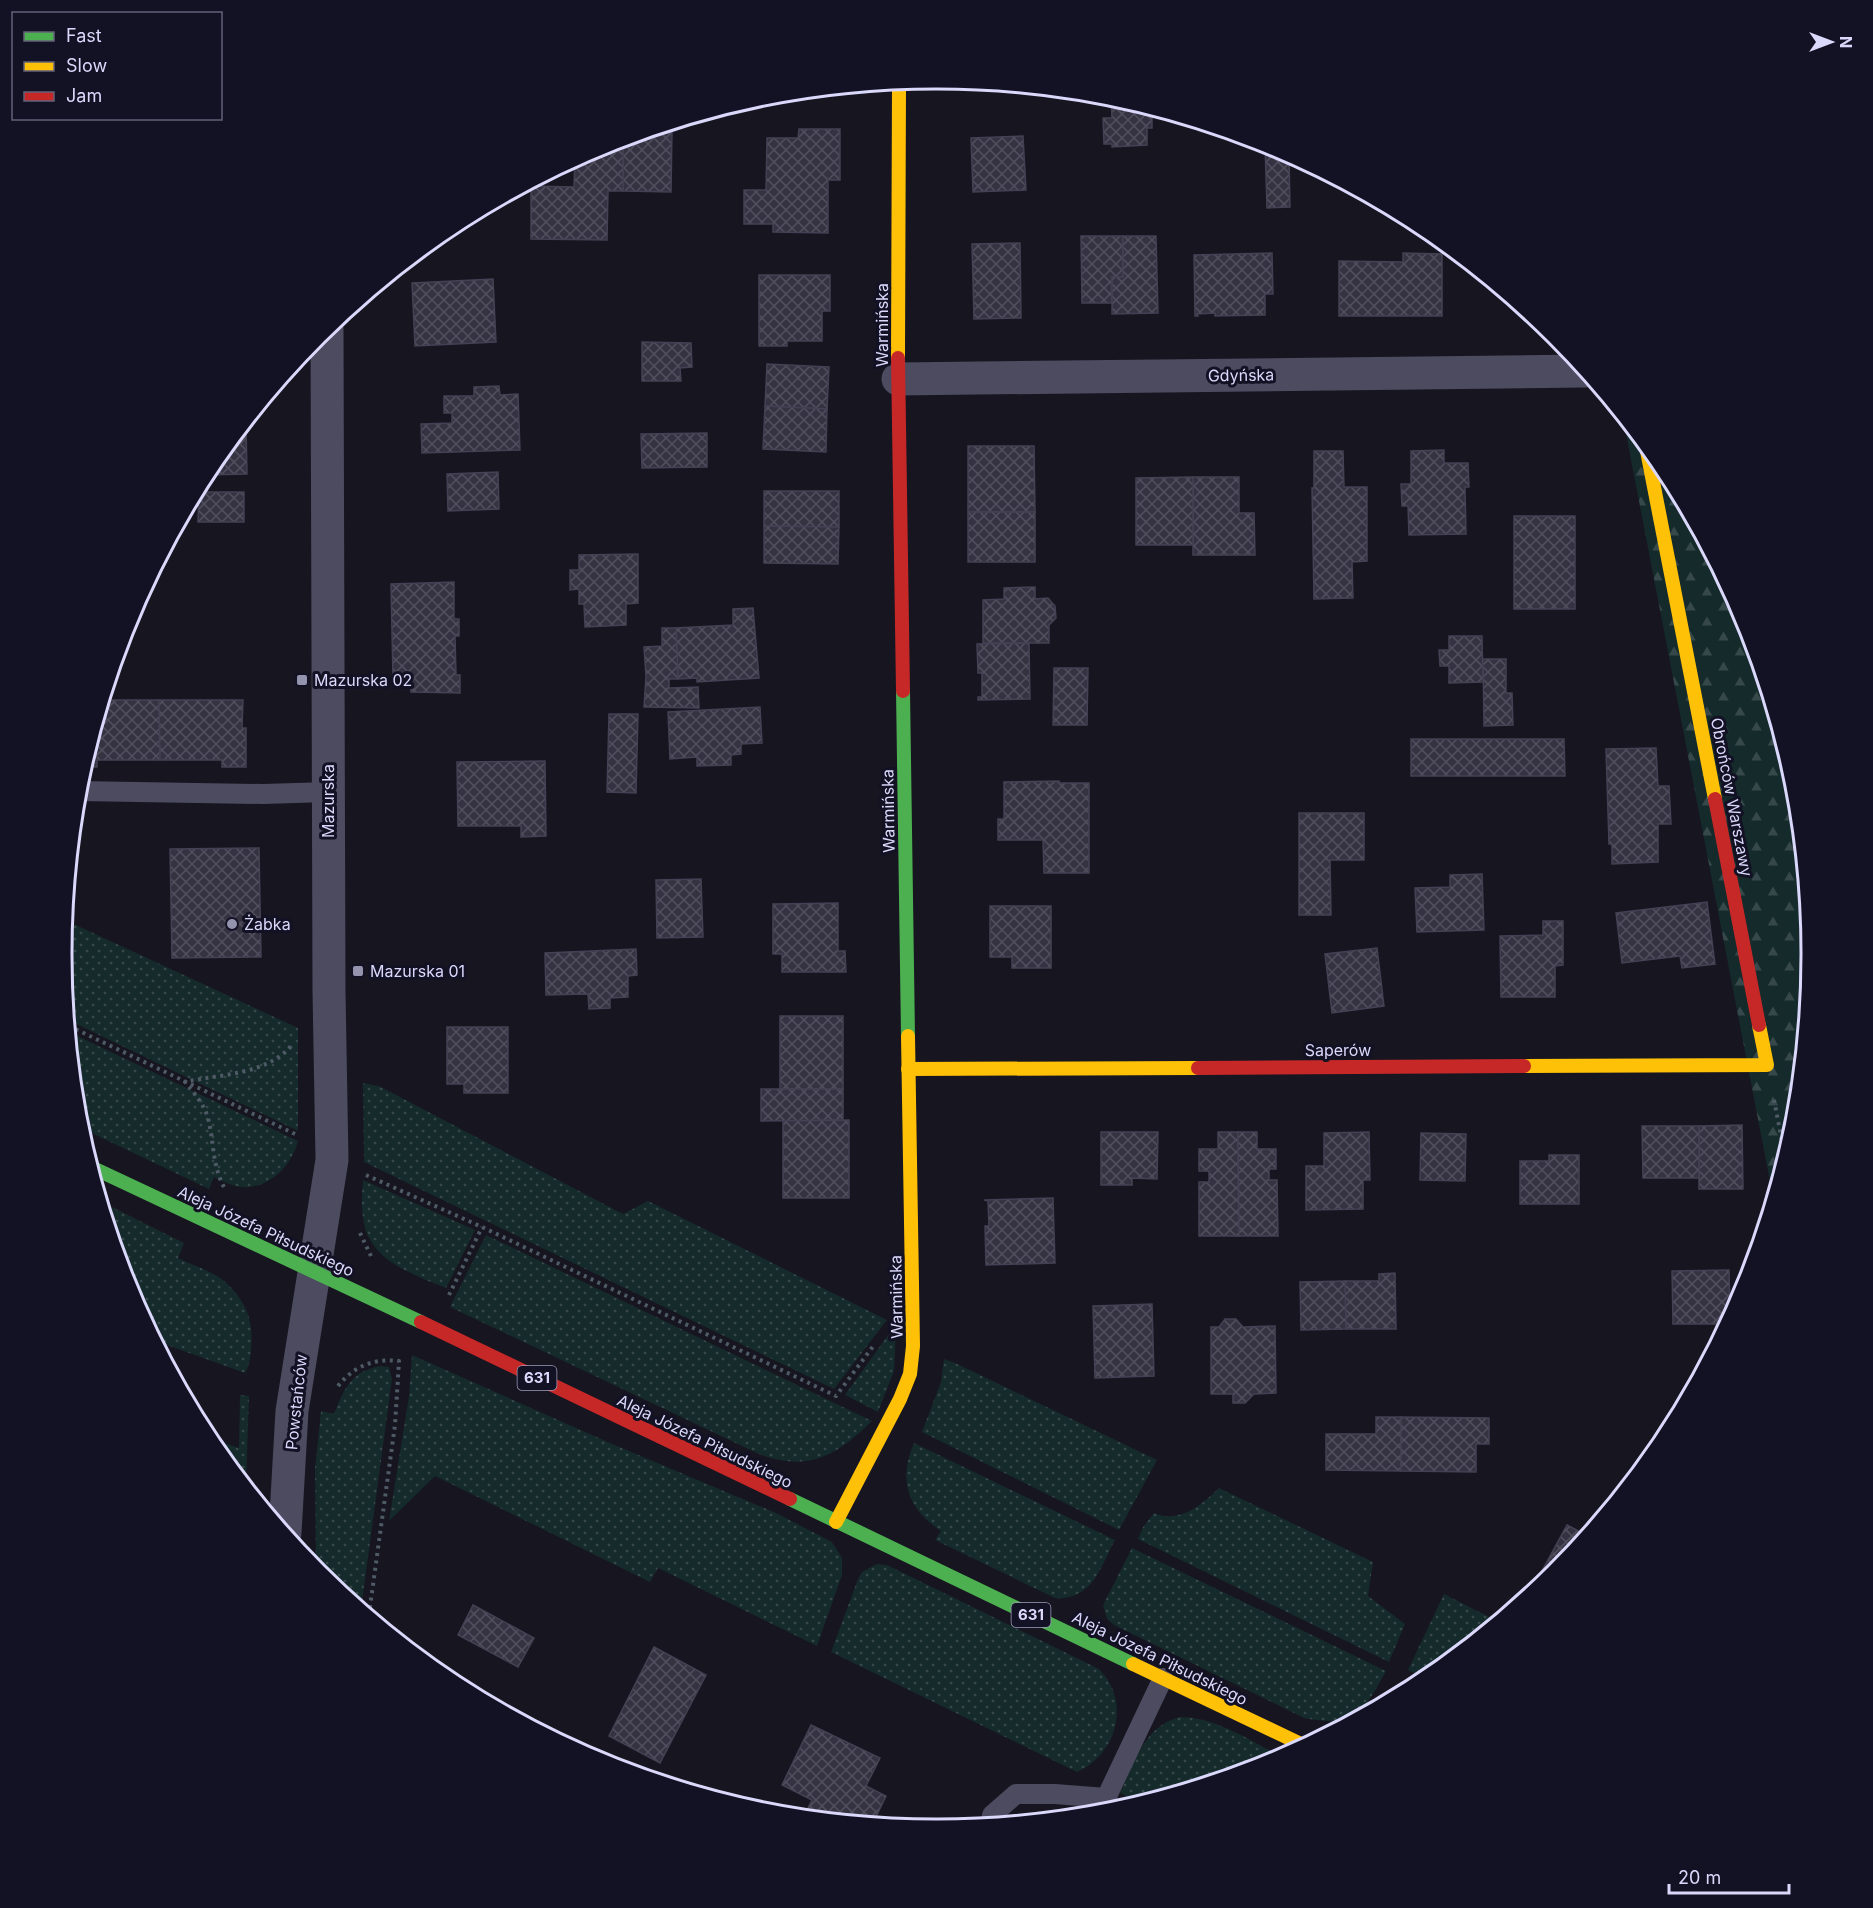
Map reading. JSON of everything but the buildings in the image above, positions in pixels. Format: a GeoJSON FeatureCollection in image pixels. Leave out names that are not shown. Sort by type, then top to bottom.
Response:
{"type":"FeatureCollection","features":[{"type":"Feature","properties":{"kind":"street","name":"Warmińska"},"geometry":{"type":"LineString","coordinates":[[836,1522],[900,1399],[910,1374],[913,1346],[898,379],[899,90]]}},
{"type":"Feature","properties":{"kind":"street","name":"Mazurska"},"geometry":{"type":"LineString","coordinates":[[315,1272],[332,1160],[323,345]]}},
{"type":"Feature","properties":{"kind":"street","name":"Gdyńska"},"geometry":{"type":"LineString","coordinates":[[898,379],[1574,371]]}},
{"type":"Feature","properties":{"kind":"street","name":"Obrońców Warszawy"},"geometry":{"type":"LineString","coordinates":[[1650,467],[1767,1065]]}},
{"type":"Feature","properties":{"kind":"street","name":"Saperów"},"geometry":{"type":"LineString","coordinates":[[908,1069],[1767,1065]]}},
{"type":"Feature","properties":{"kind":"street","name":"Aleja Józefa Piłsudskiego"},"geometry":{"type":"LineString","coordinates":[[99,1171],[1294,1741]]}},
{"type":"Feature","properties":{"kind":"street","name":"Powstańców"},"geometry":{"type":"LineString","coordinates":[[286,1522],[292,1411],[315,1272]]}},
{"type":"Feature","properties":{"kind":"lane"},"geometry":{"type":"LineString","coordinates":[[88,791],[263,794],[328,792]]}},
{"type":"Feature","properties":{"kind":"lane"},"geometry":{"type":"LineString","coordinates":[[1103,1802],[1163,1678]]}},
{"type":"Feature","properties":{"kind":"lane"},"geometry":{"type":"LineString","coordinates":[[992,1817],[1016,1794],[1055,1794],[1096,1804]]}},
{"type":"Feature","properties":{"kind":"path"},"geometry":{"type":"LineString","coordinates":[[76,1029],[303,1138]]}},
{"type":"Feature","properties":{"kind":"path"},"geometry":{"type":"LineString","coordinates":[[185,1082],[255,1068],[275,1061],[296,1041]]}},
{"type":"Feature","properties":{"kind":"path"},"geometry":{"type":"LineString","coordinates":[[1767,1065],[1781,1136]]}},
{"type":"Feature","properties":{"kind":"path"},"geometry":{"type":"LineString","coordinates":[[185,1082],[207,1116],[217,1176],[224,1187]]}},
{"type":"Feature","properties":{"kind":"path"},"geometry":{"type":"LineString","coordinates":[[356,1171],[482,1227],[836,1396]]}},
{"type":"Feature","properties":{"kind":"path"},"geometry":{"type":"LineString","coordinates":[[439,1291],[448,1296],[482,1227]]}},
{"type":"Feature","properties":{"kind":"path"},"geometry":{"type":"LineString","coordinates":[[359,1230],[371,1257],[377,1261]]}},
{"type":"Feature","properties":{"kind":"path"},"geometry":{"type":"LineString","coordinates":[[338,1386],[346,1375],[364,1365],[381,1359],[399,1361],[395,1425],[370,1607]]}},
{"type":"Feature","properties":{"kind":"green space"},"geometry":{"type":"Polygon","coordinates":[[[1626,434],[1685,522],[1712,572],[1735,623],[1772,730],[1784,785],[1794,841],[1801,954],[1794,1067],[1770,1183],[1626,434]]]}},
{"type":"Feature","properties":{"kind":"green space"},"geometry":{"type":"Polygon","coordinates":[[[73,924],[298,1028],[298,1131],[75,1023],[73,924]]]}},
{"type":"Feature","properties":{"kind":"green space"},"geometry":{"type":"Polygon","coordinates":[[[76,1035],[298,1141],[295,1151],[284,1168],[269,1180],[251,1187],[241,1187],[214,1177],[209,1189],[91,1133],[79,1067],[76,1035]]]}},
{"type":"Feature","properties":{"kind":"green space"},"geometry":{"type":"Polygon","coordinates":[[[363,1083],[379,1086],[623,1214],[648,1201],[887,1320],[834,1389],[364,1162],[363,1083]]]}},
{"type":"Feature","properties":{"kind":"green space"},"geometry":{"type":"Polygon","coordinates":[[[363,1180],[475,1230],[446,1288],[406,1271],[382,1255],[373,1244],[366,1232],[363,1217],[363,1180]]]}},
{"type":"Feature","properties":{"kind":"green space"},"geometry":{"type":"Polygon","coordinates":[[[110,1206],[184,1243],[178,1258],[214,1274],[238,1296],[250,1321],[252,1340],[245,1373],[166,1344],[138,1285],[110,1206]]]}},
{"type":"Feature","properties":{"kind":"green space"},"geometry":{"type":"Polygon","coordinates":[[[486,1235],[872,1421],[847,1443],[822,1457],[794,1462],[778,1460],[761,1455],[450,1307],[486,1235]]]}},
{"type":"Feature","properties":{"kind":"green space"},"geometry":{"type":"Polygon","coordinates":[[[896,1324],[894,1371],[878,1412],[845,1395],[896,1324]]]}},
{"type":"Feature","properties":{"kind":"green space"},"geometry":{"type":"Polygon","coordinates":[[[412,1355],[610,1443],[776,1513],[832,1542],[842,1558],[842,1575],[817,1646],[658,1568],[650,1582],[435,1476],[389,1521],[409,1396],[412,1355]]]}},
{"type":"Feature","properties":{"kind":"green space"},"geometry":{"type":"Polygon","coordinates":[[[944,1359],[1157,1460],[1119,1530],[922,1432],[941,1382],[944,1359]]]}},
{"type":"Feature","properties":{"kind":"green space"},"geometry":{"type":"Polygon","coordinates":[[[389,1367],[392,1379],[362,1600],[316,1555],[315,1468],[321,1411],[334,1414],[350,1382],[371,1368],[389,1367]]]}},
{"type":"Feature","properties":{"kind":"green space"},"geometry":{"type":"Polygon","coordinates":[[[240,1395],[249,1396],[246,1474],[224,1443],[239,1448],[240,1395]]]}},
{"type":"Feature","properties":{"kind":"green space"},"geometry":{"type":"Polygon","coordinates":[[[914,1443],[1115,1540],[1093,1581],[1078,1594],[1068,1598],[1055,1598],[935,1540],[941,1531],[920,1513],[909,1493],[907,1469],[914,1443]]]}},
{"type":"Feature","properties":{"kind":"green space"},"geometry":{"type":"Polygon","coordinates":[[[1219,1488],[1373,1562],[1368,1596],[1405,1624],[1389,1662],[1138,1539],[1143,1527],[1154,1513],[1172,1516],[1190,1511],[1219,1488]]]}},
{"type":"Feature","properties":{"kind":"green space"},"geometry":{"type":"Polygon","coordinates":[[[1132,1548],[1386,1671],[1364,1705],[1334,1721],[1304,1718],[1114,1625],[1107,1619],[1103,1605],[1132,1548]]]}},
{"type":"Feature","properties":{"kind":"green space"},"geometry":{"type":"Polygon","coordinates":[[[877,1564],[887,1565],[1099,1669],[1109,1682],[1115,1696],[1117,1711],[1110,1739],[1102,1752],[1077,1772],[831,1652],[858,1579],[862,1572],[877,1564]]]}},
{"type":"Feature","properties":{"kind":"green space"},"geometry":{"type":"Polygon","coordinates":[[[1444,1594],[1490,1618],[1417,1673],[1408,1670],[1444,1594]]]}},
{"type":"Feature","properties":{"kind":"green space"},"geometry":{"type":"Polygon","coordinates":[[[1180,1717],[1207,1721],[1220,1725],[1271,1751],[1214,1773],[1160,1789],[1128,1797],[1120,1793],[1142,1747],[1158,1728],[1180,1717]]]}},
{"type":"Feature","properties":{"kind":"traffic: fast"},"geometry":{"type":"LineString","coordinates":[[903,691],[908,1036]]}},
{"type":"Feature","properties":{"kind":"traffic: fast"},"geometry":{"type":"LineString","coordinates":[[99,1171],[421,1322]]}},
{"type":"Feature","properties":{"kind":"traffic: fast"},"geometry":{"type":"LineString","coordinates":[[790,1499],[1133,1664]]}},
{"type":"Feature","properties":{"kind":"traffic: slow"},"geometry":{"type":"LineString","coordinates":[[898,358],[899,90]]}},
{"type":"Feature","properties":{"kind":"traffic: slow"},"geometry":{"type":"LineString","coordinates":[[1650,467],[1715,799]]}},
{"type":"Feature","properties":{"kind":"traffic: slow"},"geometry":{"type":"LineString","coordinates":[[1524,1066],[1767,1065],[1759,1025]]}},
{"type":"Feature","properties":{"kind":"traffic: slow"},"geometry":{"type":"LineString","coordinates":[[836,1522],[900,1399],[910,1374],[913,1346],[908,1036]]}},
{"type":"Feature","properties":{"kind":"traffic: slow"},"geometry":{"type":"LineString","coordinates":[[908,1069],[1198,1068]]}},
{"type":"Feature","properties":{"kind":"traffic: slow"},"geometry":{"type":"LineString","coordinates":[[1133,1664],[1294,1741]]}},
{"type":"Feature","properties":{"kind":"traffic: jam"},"geometry":{"type":"LineString","coordinates":[[898,358],[903,691]]}},
{"type":"Feature","properties":{"kind":"traffic: jam"},"geometry":{"type":"LineString","coordinates":[[1715,799],[1759,1025]]}},
{"type":"Feature","properties":{"kind":"traffic: jam"},"geometry":{"type":"LineString","coordinates":[[1198,1068],[1524,1066]]}},
{"type":"Feature","properties":{"kind":"traffic: jam"},"geometry":{"type":"LineString","coordinates":[[421,1322],[790,1499]]}},
{"type":"Feature","properties":{"kind":"place","name":"Mazurska 02"},"geometry":{"type":"Point","coordinates":[302,680]}},
{"type":"Feature","properties":{"kind":"place","name":"Żabka"},"geometry":{"type":"Point","coordinates":[232,924]}},
{"type":"Feature","properties":{"kind":"place","name":"Mazurska 01"},"geometry":{"type":"Point","coordinates":[358,971]}}]}
